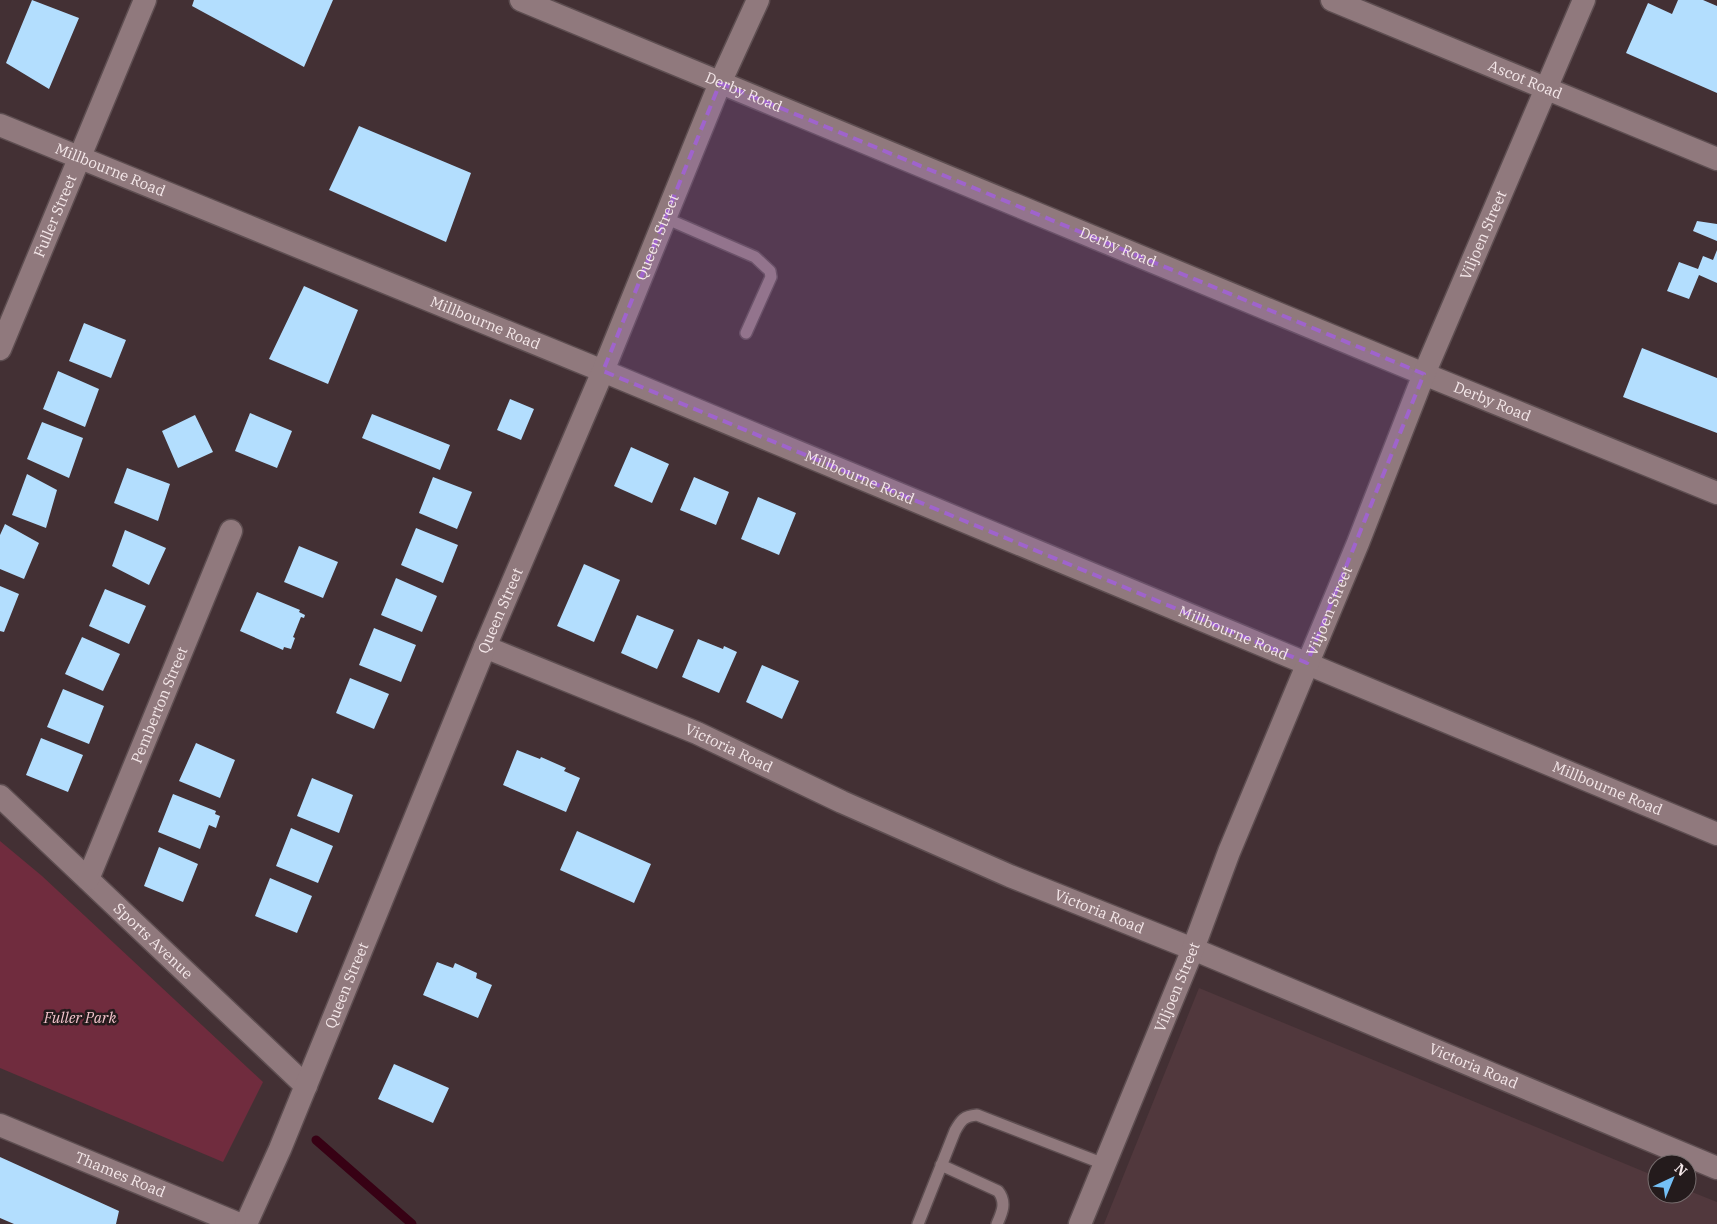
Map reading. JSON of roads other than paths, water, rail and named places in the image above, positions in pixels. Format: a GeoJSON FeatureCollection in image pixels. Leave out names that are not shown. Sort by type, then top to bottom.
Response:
{"type":"FeatureCollection","features":[{"type":"Feature","properties":{"kind":"street","name":"Fuller Street"},"geometry":{"type":"LineString","coordinates":[[0,349],[145,0]]}},
{"type":"Feature","properties":{"kind":"street","name":"Derby Road"},"geometry":{"type":"LineString","coordinates":[[521,0],[1134,252],[1424,374],[1717,493]]}},
{"type":"Feature","properties":{"kind":"street","name":"Queen Street"},"geometry":{"type":"LineString","coordinates":[[246,1224],[306,1086],[485,648],[603,371],[720,83],[758,0]]}},
{"type":"Feature","properties":{"kind":"street","name":"Ascot Road"},"geometry":{"type":"LineString","coordinates":[[1332,0],[1717,159]]}},
{"type":"Feature","properties":{"kind":"street","name":"Viljoen Street"},"geometry":{"type":"LineString","coordinates":[[1080,1224],[1193,949],[1229,852],[1358,542],[1424,374],[1584,0]]}},
{"type":"Feature","properties":{"kind":"street","name":"Millbourne Road"},"geometry":{"type":"LineString","coordinates":[[0,125],[603,371],[1717,834]]}},
{"type":"Feature","properties":{"kind":"street","name":"Pemberton Street"},"geometry":{"type":"LineString","coordinates":[[88,879],[231,531]]}},
{"type":"Feature","properties":{"kind":"street","name":"Victoria Road"},"geometry":{"type":"LineString","coordinates":[[485,648],[697,733],[842,802],[1010,876],[1193,949],[1717,1168]]}},
{"type":"Feature","properties":{"kind":"street","name":"Sports Avenue"},"geometry":{"type":"LineString","coordinates":[[0,796],[306,1086]]}},
{"type":"Feature","properties":{"kind":"street","name":"Thames Road"},"geometry":{"type":"LineString","coordinates":[[0,1125],[240,1224]]}},
{"type":"Feature","properties":{"kind":"lane"},"geometry":{"type":"LineString","coordinates":[[665,218],[755,256],[770,271],[771,277],[746,333]]}},
{"type":"Feature","properties":{"kind":"lane"},"geometry":{"type":"LineString","coordinates":[[918,1224],[955,1131],[962,1119],[968,1116],[978,1114],[1104,1164]]}},
{"type":"Feature","properties":{"kind":"lane"},"geometry":{"type":"LineString","coordinates":[[941,1165],[998,1191],[1002,1196],[1004,1205],[997,1224]]}},
{"type":"Feature","properties":{"kind":"waterway"},"geometry":{"type":"LineString","coordinates":[[316,1140],[412,1224]]}},
{"type":"Feature","properties":{"kind":"park label","name":"Fuller Park"},"geometry":{"type":"Point","coordinates":[80,1018]}}]}
